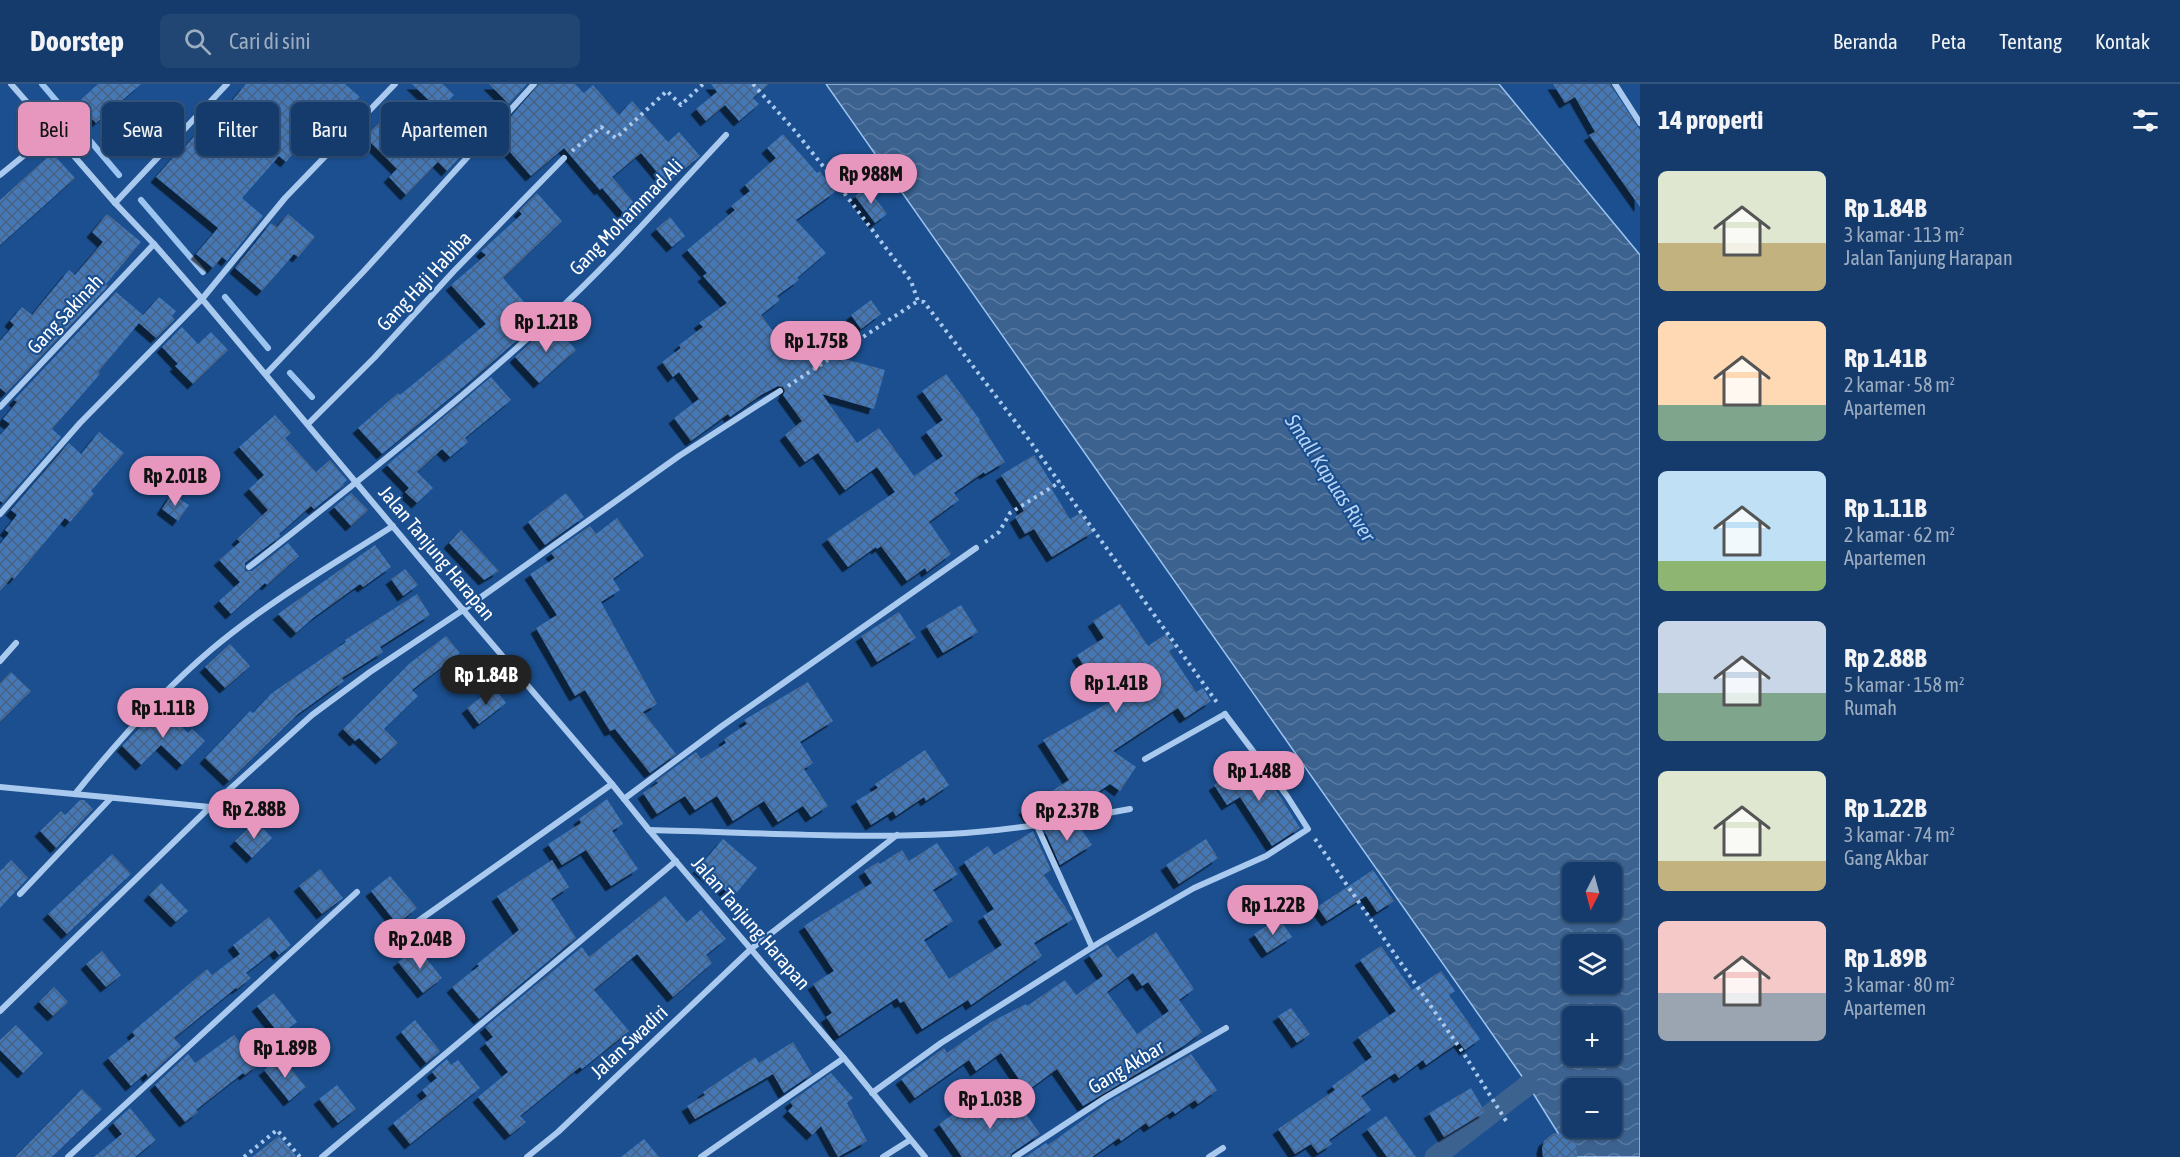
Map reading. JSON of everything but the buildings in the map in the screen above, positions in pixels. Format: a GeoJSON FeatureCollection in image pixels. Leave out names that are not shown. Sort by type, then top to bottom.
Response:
{"type":"FeatureCollection","features":[{"type":"Feature","properties":{"kind":"street","name":"Jalan Tanjung Harapan"},"geometry":{"type":"LineString","coordinates":[[11,84],[27,102]]}},
{"type":"Feature","properties":{"kind":"street"},"geometry":{"type":"LineString","coordinates":[[116,204],[227,84]]}},
{"type":"Feature","properties":{"kind":"street"},"geometry":{"type":"LineString","coordinates":[[0,514],[80,423],[202,299],[285,198],[395,84]]}},
{"type":"Feature","properties":{"kind":"street"},"geometry":{"type":"LineString","coordinates":[[266,374],[364,271],[534,84]]}},
{"type":"Feature","properties":{"kind":"street"},"geometry":{"type":"LineString","coordinates":[[1615,84],[1640,123]]}},
{"type":"Feature","properties":{"kind":"street","name":"Gang Mohammad Ali"},"geometry":{"type":"LineString","coordinates":[[249,567],[457,400],[551,317],[591,278],[726,135]]}},
{"type":"Feature","properties":{"kind":"street"},"geometry":{"type":"LineString","coordinates":[[0,175],[23,156]]}},
{"type":"Feature","properties":{"kind":"street","name":"Jalan Tanjung Harapan"},"geometry":{"type":"LineString","coordinates":[[74,156],[154,244],[266,374],[925,1157]]}},
{"type":"Feature","properties":{"kind":"street","name":"Gang Haji Habiba"},"geometry":{"type":"LineString","coordinates":[[308,424],[564,158]]}},
{"type":"Feature","properties":{"kind":"street","name":"Gang Sakinah"},"geometry":{"type":"LineString","coordinates":[[0,407],[154,244]]}},
{"type":"Feature","properties":{"kind":"street"},"geometry":{"type":"LineString","coordinates":[[0,1011],[210,807],[312,714],[679,456],[780,391]]}},
{"type":"Feature","properties":{"kind":"street"},"geometry":{"type":"LineString","coordinates":[[75,794],[106,755],[169,687],[215,647],[273,604],[393,526]]}},
{"type":"Feature","properties":{"kind":"street"},"geometry":{"type":"LineString","coordinates":[[624,799],[722,726],[976,548]]}},
{"type":"Feature","properties":{"kind":"street"},"geometry":{"type":"LineString","coordinates":[[0,661],[16,643]]}},
{"type":"Feature","properties":{"kind":"street"},"geometry":{"type":"LineString","coordinates":[[872,1092],[941,1043],[1092,947],[1194,888],[1266,856],[1308,829],[1287,796],[1225,714],[1145,759]]}},
{"type":"Feature","properties":{"kind":"street"},"geometry":{"type":"LineString","coordinates":[[404,931],[612,784]]}},
{"type":"Feature","properties":{"kind":"street"},"geometry":{"type":"LineString","coordinates":[[0,787],[210,807]]}},
{"type":"Feature","properties":{"kind":"street"},"geometry":{"type":"LineString","coordinates":[[20,894],[111,798]]}},
{"type":"Feature","properties":{"kind":"street"},"geometry":{"type":"LineString","coordinates":[[649,830],[950,834],[1037,826],[1130,809]]}},
{"type":"Feature","properties":{"kind":"street"},"geometry":{"type":"LineString","coordinates":[[1037,826],[1092,947]]}},
{"type":"Feature","properties":{"kind":"street","name":"Jalan Swadiri"},"geometry":{"type":"LineString","coordinates":[[527,1157],[558,1131],[752,949],[897,835]]}},
{"type":"Feature","properties":{"kind":"street"},"geometry":{"type":"LineString","coordinates":[[322,1157],[676,861]]}},
{"type":"Feature","properties":{"kind":"street"},"geometry":{"type":"LineString","coordinates":[[68,1157],[357,892]]}},
{"type":"Feature","properties":{"kind":"street","name":"Gang Akbar"},"geometry":{"type":"LineString","coordinates":[[1015,1157],[1105,1098],[1226,1028]]}},
{"type":"Feature","properties":{"kind":"street"},"geometry":{"type":"LineString","coordinates":[[701,1157],[844,1058]]}},
{"type":"Feature","properties":{"kind":"street"},"geometry":{"type":"LineString","coordinates":[[883,1157],[909,1140]]}},
{"type":"Feature","properties":{"kind":"street"},"geometry":{"type":"LineString","coordinates":[[1209,1157],[1223,1148]]}},
{"type":"Feature","properties":{"kind":"path"},"geometry":{"type":"LineString","coordinates":[[564,158],[600,127],[616,138],[667,91],[681,105],[704,84]]}},
{"type":"Feature","properties":{"kind":"path"},"geometry":{"type":"LineString","coordinates":[[753,84],[795,131],[842,190],[910,281],[918,301]]}},
{"type":"Feature","properties":{"kind":"path"},"geometry":{"type":"LineString","coordinates":[[780,391],[918,301],[924,302],[1060,482],[1225,714]]}},
{"type":"Feature","properties":{"kind":"path"},"geometry":{"type":"LineString","coordinates":[[976,548],[999,532],[1010,513],[1060,482]]}},
{"type":"Feature","properties":{"kind":"path"},"geometry":{"type":"LineString","coordinates":[[1308,829],[1458,1045],[1508,1124]]}},
{"type":"Feature","properties":{"kind":"path"},"geometry":{"type":"LineString","coordinates":[[244,1157],[277,1130],[300,1157]]}},
{"type":"Feature","properties":{"kind":"water","name":"Small Kapuas River"},"geometry":{"type":"Polygon","coordinates":[[[826,84],[1499,84],[1640,255],[1640,1157],[1573,1157],[1528,1085],[826,84]]]}},
{"type":"Feature","properties":{"kind":"waterway"},"geometry":{"type":"LineString","coordinates":[[42,84],[119,175]]}},
{"type":"Feature","properties":{"kind":"waterway"},"geometry":{"type":"LineString","coordinates":[[141,200],[203,272]]}},
{"type":"Feature","properties":{"kind":"waterway"},"geometry":{"type":"LineString","coordinates":[[225,297],[268,348]]}},
{"type":"Feature","properties":{"kind":"waterway"},"geometry":{"type":"LineString","coordinates":[[290,373],[312,397]]}},
{"type":"Feature","properties":{"kind":"waterway"},"geometry":{"type":"LineString","coordinates":[[1435,1157],[1528,1085]]}}]}
